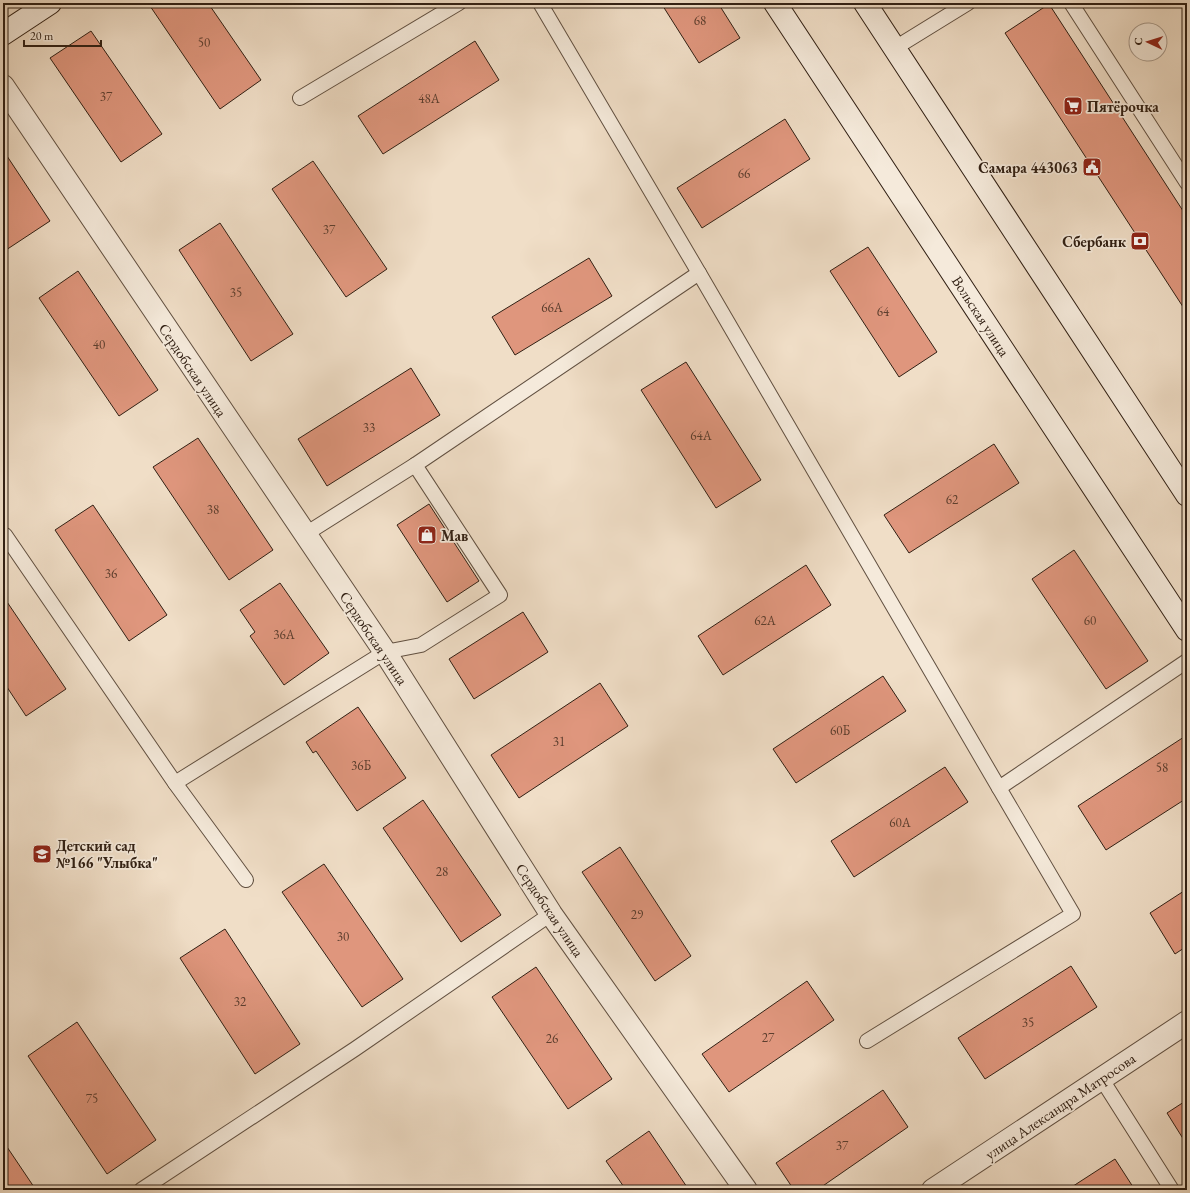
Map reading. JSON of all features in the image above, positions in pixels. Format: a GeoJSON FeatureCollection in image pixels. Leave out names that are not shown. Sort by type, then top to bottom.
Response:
{"type":"FeatureCollection","features":[{"type":"Feature","properties":{"kind":"street"},"geometry":{"type":"LineString","coordinates":[[3,34],[50,3]]}},
{"type":"Feature","properties":{"kind":"street","name":"Вольская улица"},"geometry":{"type":"LineString","coordinates":[[775,3],[1187,630]]}},
{"type":"Feature","properties":{"kind":"street"},"geometry":{"type":"LineString","coordinates":[[865,3],[1187,495]]}},
{"type":"Feature","properties":{"kind":"street","name":"Сердобская улица"},"geometry":{"type":"LineString","coordinates":[[3,86],[304,535],[385,652],[551,914],[746,1190]]}},
{"type":"Feature","properties":{"kind":"street","name":"улица Александра Матросова"},"geometry":{"type":"LineString","coordinates":[[933,1190],[1187,1022]]}},
{"type":"Feature","properties":{"kind":"lane"},"geometry":{"type":"LineString","coordinates":[[300,98],[459,3]]}},
{"type":"Feature","properties":{"kind":"lane"},"geometry":{"type":"LineString","coordinates":[[540,3],[1073,914],[867,1041]]}},
{"type":"Feature","properties":{"kind":"lane"},"geometry":{"type":"LineString","coordinates":[[895,48],[968,3]]}},
{"type":"Feature","properties":{"kind":"lane"},"geometry":{"type":"LineString","coordinates":[[1071,3],[1187,183]]}},
{"type":"Feature","properties":{"kind":"lane"},"geometry":{"type":"LineString","coordinates":[[304,535],[415,464],[698,273]]}},
{"type":"Feature","properties":{"kind":"lane"},"geometry":{"type":"LineString","coordinates":[[175,783],[385,652],[420,645],[500,594],[415,464]]}},
{"type":"Feature","properties":{"kind":"lane"},"geometry":{"type":"LineString","coordinates":[[3,536],[5,535],[175,783],[246,880]]}},
{"type":"Feature","properties":{"kind":"lane"},"geometry":{"type":"LineString","coordinates":[[1000,788],[1187,661]]}},
{"type":"Feature","properties":{"kind":"lane"},"geometry":{"type":"LineString","coordinates":[[140,1190],[355,1049],[551,914]]}},
{"type":"Feature","properties":{"kind":"lane"},"geometry":{"type":"LineString","coordinates":[[1101,1078],[1172,1190]]}},
{"type":"Feature","properties":{"kind":"building"},"geometry":{"type":"Polygon","coordinates":[[[148,3],[208,3],[261,80],[220,109],[148,3]]]}},
{"type":"Feature","properties":{"kind":"building"},"geometry":{"type":"Polygon","coordinates":[[[661,3],[718,3],[740,38],[699,63],[661,3]]]}},
{"type":"Feature","properties":{"kind":"building"},"geometry":{"type":"Polygon","coordinates":[[[1049,4],[1187,217],[1187,313],[1005,33],[1049,4]]]}},
{"type":"Feature","properties":{"kind":"building"},"geometry":{"type":"Polygon","coordinates":[[[91,31],[162,134],[121,162],[50,58],[91,31]]]}},
{"type":"Feature","properties":{"kind":"building"},"geometry":{"type":"Polygon","coordinates":[[[475,41],[499,80],[383,154],[358,116],[475,41]]]}},
{"type":"Feature","properties":{"kind":"building"},"geometry":{"type":"Polygon","coordinates":[[[785,119],[810,159],[702,228],[677,188],[785,119]]]}},
{"type":"Feature","properties":{"kind":"building"},"geometry":{"type":"Polygon","coordinates":[[[3,150],[50,221],[6,250],[3,245],[3,150]]]}},
{"type":"Feature","properties":{"kind":"building"},"geometry":{"type":"Polygon","coordinates":[[[313,161],[387,269],[346,297],[272,189],[313,161]]]}},
{"type":"Feature","properties":{"kind":"building"},"geometry":{"type":"Polygon","coordinates":[[[220,223],[293,334],[251,361],[179,250],[220,223]]]}},
{"type":"Feature","properties":{"kind":"building"},"geometry":{"type":"Polygon","coordinates":[[[868,247],[937,352],[899,377],[830,271],[868,247]]]}},
{"type":"Feature","properties":{"kind":"building"},"geometry":{"type":"Polygon","coordinates":[[[589,258],[612,296],[515,355],[492,317],[589,258]]]}},
{"type":"Feature","properties":{"kind":"building"},"geometry":{"type":"Polygon","coordinates":[[[78,271],[158,390],[119,416],[39,298],[78,271]]]}},
{"type":"Feature","properties":{"kind":"building"},"geometry":{"type":"Polygon","coordinates":[[[686,362],[761,480],[716,508],[641,390],[686,362]]]}},
{"type":"Feature","properties":{"kind":"building"},"geometry":{"type":"Polygon","coordinates":[[[411,368],[440,415],[327,486],[298,439],[411,368]]]}},
{"type":"Feature","properties":{"kind":"building"},"geometry":{"type":"Polygon","coordinates":[[[198,438],[273,550],[229,580],[153,467],[198,438]]]}},
{"type":"Feature","properties":{"kind":"building"},"geometry":{"type":"Polygon","coordinates":[[[994,444],[1019,483],[909,553],[884,515],[994,444]]]}},
{"type":"Feature","properties":{"kind":"building"},"geometry":{"type":"Polygon","coordinates":[[[429,504],[479,581],[447,602],[397,525],[429,504]]]}},
{"type":"Feature","properties":{"kind":"building"},"geometry":{"type":"Polygon","coordinates":[[[93,505],[167,615],[129,641],[55,530],[93,505]]]}},
{"type":"Feature","properties":{"kind":"building"},"geometry":{"type":"Polygon","coordinates":[[[1074,550],[1148,661],[1106,689],[1032,579],[1074,550]]]}},
{"type":"Feature","properties":{"kind":"building"},"geometry":{"type":"Polygon","coordinates":[[[806,565],[831,605],[723,675],[698,636],[806,565]]]}},
{"type":"Feature","properties":{"kind":"building"},"geometry":{"type":"Polygon","coordinates":[[[280,583],[329,653],[284,685],[250,636],[255,632],[240,610],[280,583]]]}},
{"type":"Feature","properties":{"kind":"building"},"geometry":{"type":"Polygon","coordinates":[[[3,596],[66,689],[26,716],[3,681],[3,596]]]}},
{"type":"Feature","properties":{"kind":"building"},"geometry":{"type":"Polygon","coordinates":[[[523,612],[548,652],[474,699],[449,659],[523,612]]]}},
{"type":"Feature","properties":{"kind":"building"},"geometry":{"type":"Polygon","coordinates":[[[883,676],[906,711],[796,783],[773,749],[883,676]]]}},
{"type":"Feature","properties":{"kind":"building"},"geometry":{"type":"Polygon","coordinates":[[[600,683],[628,726],[519,798],[491,755],[600,683]]]}},
{"type":"Feature","properties":{"kind":"building"},"geometry":{"type":"Polygon","coordinates":[[[358,707],[406,778],[357,811],[316,751],[313,753],[306,742],[358,707]]]}},
{"type":"Feature","properties":{"kind":"building"},"geometry":{"type":"Polygon","coordinates":[[[1187,735],[1187,798],[1106,850],[1078,806],[1187,735]]]}},
{"type":"Feature","properties":{"kind":"building"},"geometry":{"type":"Polygon","coordinates":[[[945,767],[968,802],[854,877],[831,841],[945,767]]]}},
{"type":"Feature","properties":{"kind":"building"},"geometry":{"type":"Polygon","coordinates":[[[423,800],[501,915],[461,942],[383,828],[423,800]]]}},
{"type":"Feature","properties":{"kind":"building"},"geometry":{"type":"Polygon","coordinates":[[[620,847],[691,956],[655,981],[582,872],[620,847]]]}},
{"type":"Feature","properties":{"kind":"building"},"geometry":{"type":"Polygon","coordinates":[[[324,864],[403,979],[362,1007],[282,892],[324,864]]]}},
{"type":"Feature","properties":{"kind":"building"},"geometry":{"type":"Polygon","coordinates":[[[1187,889],[1187,946],[1175,954],[1150,913],[1187,889]]]}},
{"type":"Feature","properties":{"kind":"building"},"geometry":{"type":"Polygon","coordinates":[[[225,929],[300,1044],[255,1074],[180,958],[225,929]]]}},
{"type":"Feature","properties":{"kind":"building"},"geometry":{"type":"Polygon","coordinates":[[[1071,966],[1097,1007],[985,1079],[958,1038],[1071,966]]]}},
{"type":"Feature","properties":{"kind":"building"},"geometry":{"type":"Polygon","coordinates":[[[536,967],[612,1079],[568,1109],[492,997],[536,967]]]}},
{"type":"Feature","properties":{"kind":"building"},"geometry":{"type":"Polygon","coordinates":[[[807,981],[834,1020],[729,1092],[702,1054],[807,981]]]}},
{"type":"Feature","properties":{"kind":"building"},"geometry":{"type":"Polygon","coordinates":[[[77,1022],[156,1140],[107,1174],[28,1056],[77,1022]]]}},
{"type":"Feature","properties":{"kind":"building"},"geometry":{"type":"Polygon","coordinates":[[[883,1090],[908,1127],[817,1190],[794,1190],[776,1163],[883,1090]]]}},
{"type":"Feature","properties":{"kind":"building"},"geometry":{"type":"Polygon","coordinates":[[[1187,1100],[1187,1145],[1167,1113],[1187,1100]]]}},
{"type":"Feature","properties":{"kind":"building"},"geometry":{"type":"Polygon","coordinates":[[[649,1131],[689,1190],[626,1190],[606,1161],[649,1131]]]}},
{"type":"Feature","properties":{"kind":"building"},"geometry":{"type":"Polygon","coordinates":[[[3,1141],[36,1190],[3,1190],[3,1141]]]}},
{"type":"Feature","properties":{"kind":"building"},"geometry":{"type":"Polygon","coordinates":[[[1115,1159],[1135,1190],[1067,1190],[1115,1159]]]}},
{"type":"Feature","properties":{"kind":"place","name":"Пятёрочка"},"geometry":{"type":"Point","coordinates":[1073,106]}},
{"type":"Feature","properties":{"kind":"place","name":"Самара 443063"},"geometry":{"type":"Point","coordinates":[1092,167]}},
{"type":"Feature","properties":{"kind":"place","name":"Сбербанк"},"geometry":{"type":"Point","coordinates":[1140,241]}},
{"type":"Feature","properties":{"kind":"place","name":"Мав"},"geometry":{"type":"Point","coordinates":[427,535]}},
{"type":"Feature","properties":{"kind":"place","name":"Детский сад №166 \"Улыбка\""},"geometry":{"type":"Point","coordinates":[42,854]}}]}
